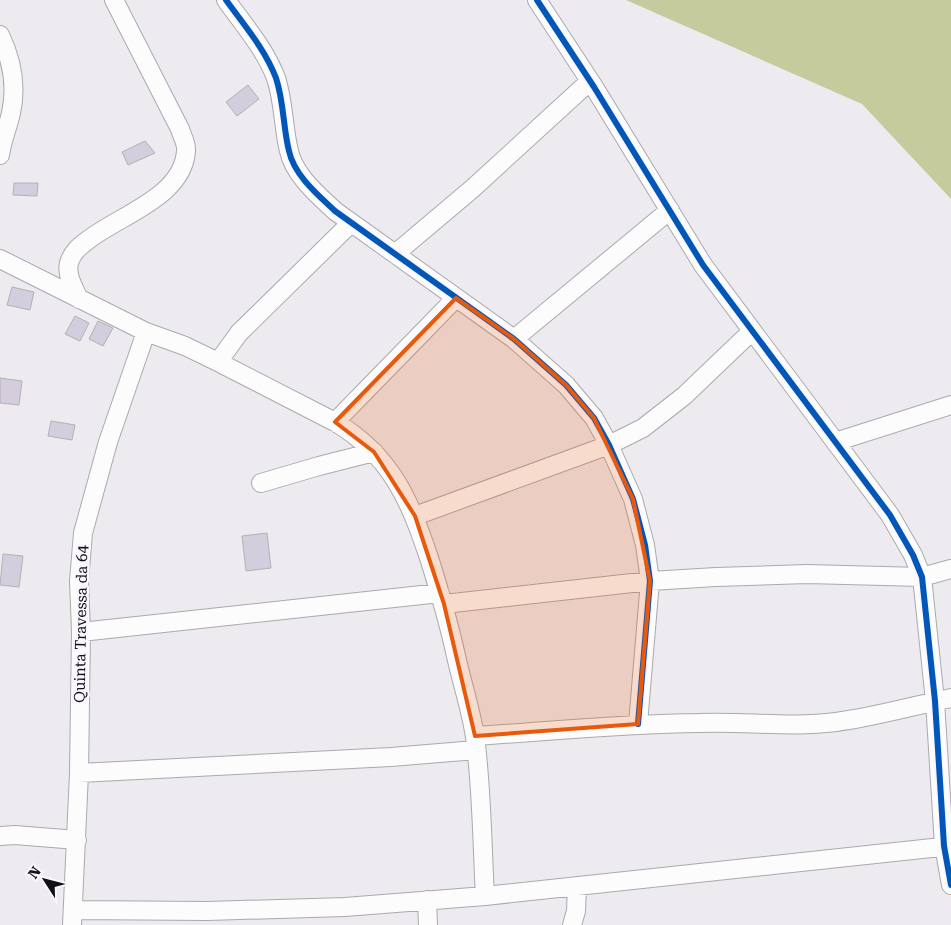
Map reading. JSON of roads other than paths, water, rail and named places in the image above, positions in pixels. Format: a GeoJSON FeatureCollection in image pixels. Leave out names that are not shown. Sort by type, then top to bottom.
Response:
{"type":"FeatureCollection","features":[{"type":"Feature","properties":{"kind":"street"},"geometry":{"type":"LineString","coordinates":[[79,299],[68,273],[72,255],[94,235],[159,196],[174,183],[183,167],[187,149],[180,129],[114,0]]}},
{"type":"Feature","properties":{"kind":"street"},"geometry":{"type":"LineString","coordinates":[[226,0],[261,48],[276,78],[289,151],[294,164],[312,189],[351,223],[514,340],[566,385],[594,418],[610,445],[633,499],[645,545],[650,581],[638,724]]}},
{"type":"Feature","properties":{"kind":"street"},"geometry":{"type":"LineString","coordinates":[[537,0],[590,81],[703,265],[890,515],[913,555],[922,577],[943,700],[951,885]]}},
{"type":"Feature","properties":{"kind":"street"},"geometry":{"type":"LineString","coordinates":[[0,35],[14,78],[11,111],[0,155]]}},
{"type":"Feature","properties":{"kind":"street"},"geometry":{"type":"LineString","coordinates":[[395,254],[472,190],[590,81]]}},
{"type":"Feature","properties":{"kind":"street"},"geometry":{"type":"LineString","coordinates":[[514,340],[670,210]]}},
{"type":"Feature","properties":{"kind":"street"},"geometry":{"type":"LineString","coordinates":[[218,362],[239,333],[351,223]]}},
{"type":"Feature","properties":{"kind":"street"},"geometry":{"type":"LineString","coordinates":[[0,259],[146,332],[185,346],[218,362],[335,422],[352,432],[374,452],[388,469],[399,485],[415,516],[442,598],[476,743],[485,896]]}},
{"type":"Feature","properties":{"kind":"street"},"geometry":{"type":"LineString","coordinates":[[335,422],[456,298]]}},
{"type":"Feature","properties":{"kind":"street"},"geometry":{"type":"LineString","coordinates":[[415,516],[610,445],[643,428],[684,396],[752,331]]}},
{"type":"Feature","properties":{"kind":"street","name":"Quinta Travessa da 64"},"geometry":{"type":"LineString","coordinates":[[73,918],[77,840],[82,632],[79,581],[83,533],[108,442],[146,332]]}},
{"type":"Feature","properties":{"kind":"street"},"geometry":{"type":"LineString","coordinates":[[835,442],[951,405]]}},
{"type":"Feature","properties":{"kind":"street"},"geometry":{"type":"LineString","coordinates":[[261,483],[374,452]]}},
{"type":"Feature","properties":{"kind":"street"},"geometry":{"type":"LineString","coordinates":[[82,632],[442,598],[650,581],[807,574],[922,577],[951,569]]}},
{"type":"Feature","properties":{"kind":"street"},"geometry":{"type":"LineString","coordinates":[[79,773],[391,757],[476,743],[638,724],[702,722],[775,725],[834,722],[943,700]]}},
{"type":"Feature","properties":{"kind":"street"},"geometry":{"type":"LineString","coordinates":[[0,836],[15,835],[77,840]]}},
{"type":"Feature","properties":{"kind":"street"},"geometry":{"type":"LineString","coordinates":[[73,918],[344,907],[485,896],[948,846]]}},
{"type":"Feature","properties":{"kind":"street"},"geometry":{"type":"LineString","coordinates":[[572,925],[576,911],[577,886]]}},
{"type":"Feature","properties":{"kind":"street"},"geometry":{"type":"LineString","coordinates":[[427,900],[428,925]]}}]}
